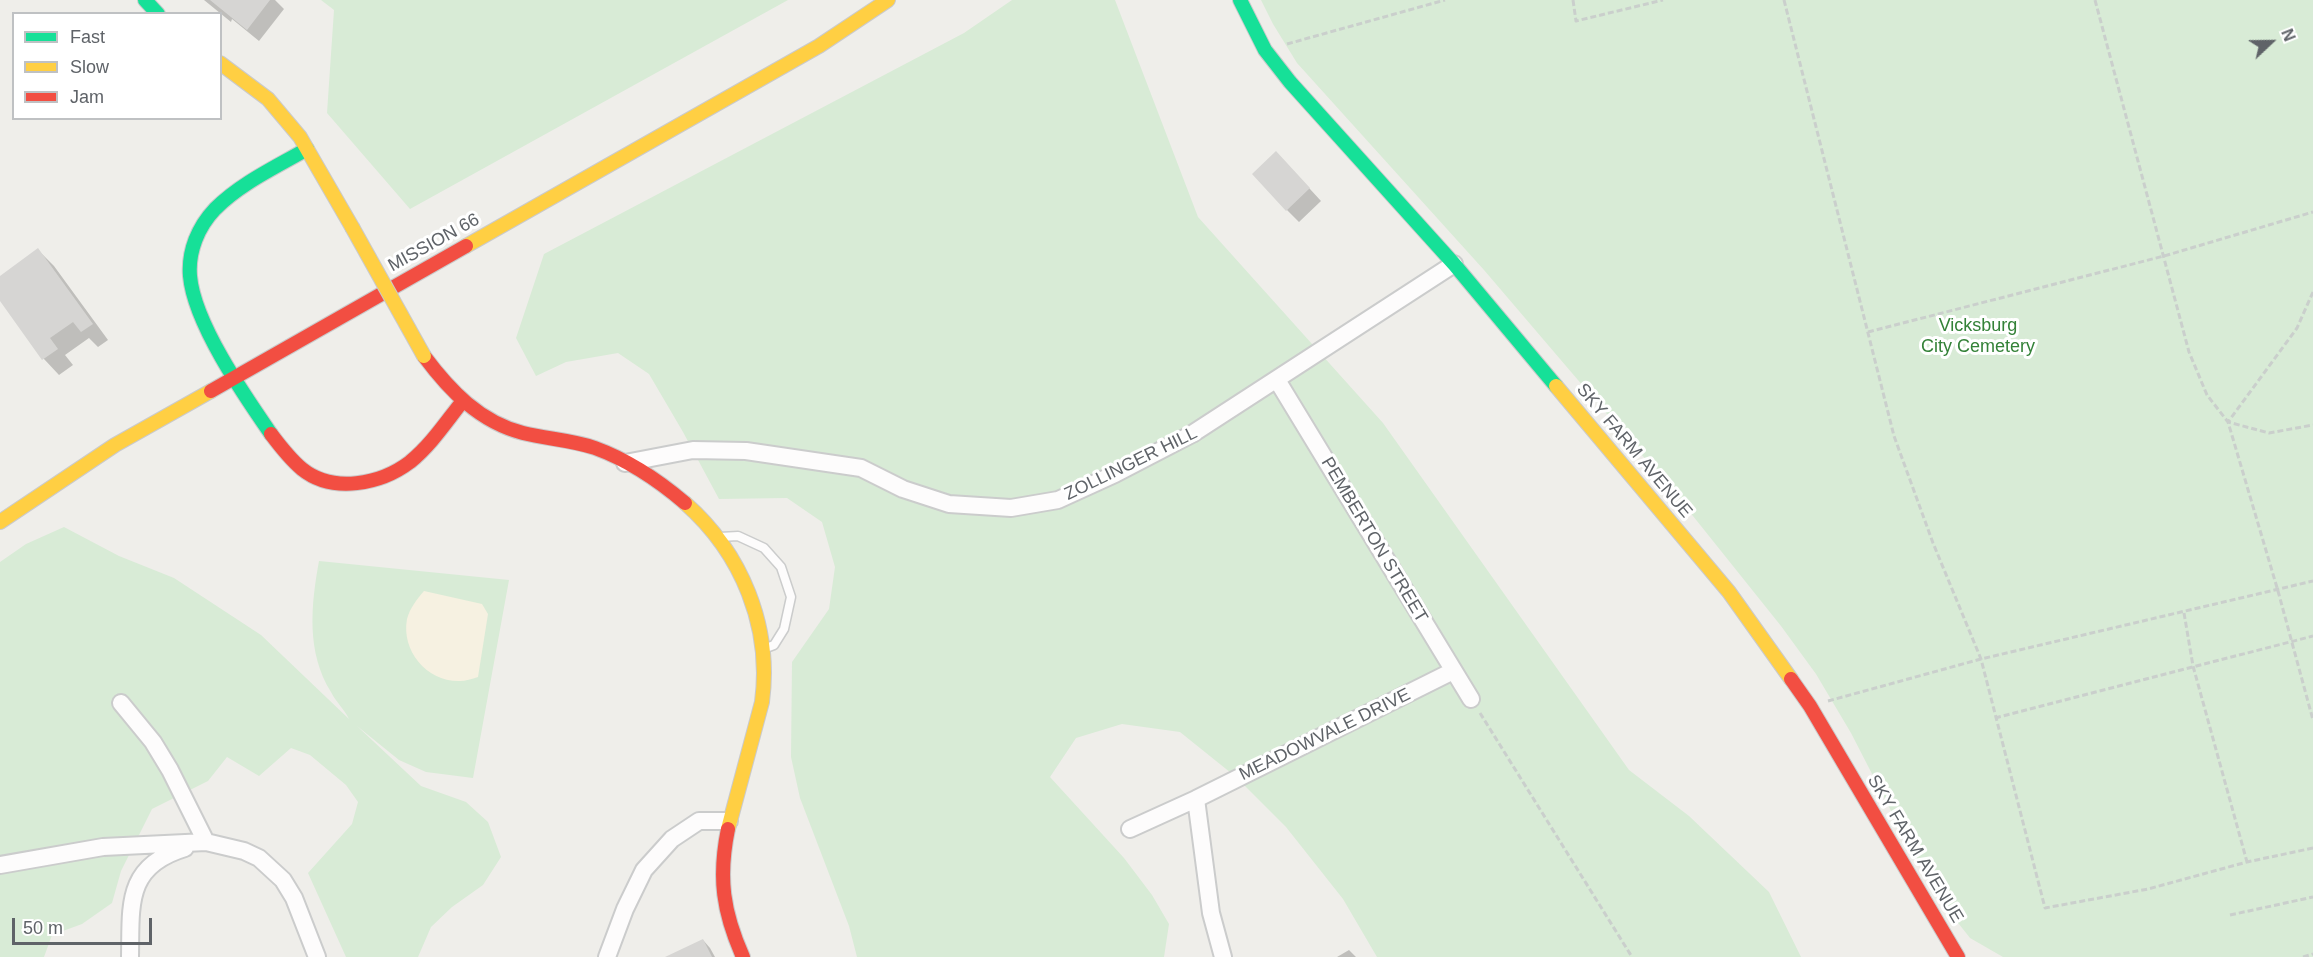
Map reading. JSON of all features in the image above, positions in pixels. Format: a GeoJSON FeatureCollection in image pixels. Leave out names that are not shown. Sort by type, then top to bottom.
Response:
{"type":"FeatureCollection","features":[{"type":"Feature","properties":{"kind":"street"},"geometry":{"type":"LineString","coordinates":[[145,0],[156,12]]}},
{"type":"Feature","properties":{"kind":"street","name":"MISSION 66"},"geometry":{"type":"LineString","coordinates":[[0,522],[115,445],[819,46],[888,0]]}},
{"type":"Feature","properties":{"kind":"street","name":"SKY FARM AVENUE"},"geometry":{"type":"LineString","coordinates":[[1240,0],[1264,50],[1290,82],[1454,264],[1729,592],[1810,706],[1958,957]]}},
{"type":"Feature","properties":{"kind":"street"},"geometry":{"type":"LineString","coordinates":[[222,65],[267,99],[300,137],[424,356],[462,402],[512,430],[596,449],[656,480],[679,498],[716,538],[732,560],[747,589],[758,622],[764,649],[765,673],[762,703],[729,821],[722,881],[725,909],[732,934],[743,957]]}},
{"type":"Feature","properties":{"kind":"street"},"geometry":{"type":"LineString","coordinates":[[307,149],[220,204],[205,220],[195,239],[190,263],[193,292],[208,327],[234,376],[289,458],[302,470],[317,478],[334,482],[371,482],[404,467],[423,450],[462,402]]}},
{"type":"Feature","properties":{"kind":"street","name":"ZOLLINGER HILL"},"geometry":{"type":"LineString","coordinates":[[626,463],[693,450],[746,451],[861,468],[903,489],[949,504],[1011,508],[1058,500],[1192,434],[1454,264]]}},
{"type":"Feature","properties":{"kind":"street","name":"PEMBERTON STREET"},"geometry":{"type":"LineString","coordinates":[[1277,380],[1471,699]]}},
{"type":"Feature","properties":{"kind":"street","name":"MEADOWVALE DRIVE"},"geometry":{"type":"LineString","coordinates":[[1130,829],[1196,799],[1454,671]]}},
{"type":"Feature","properties":{"kind":"street"},"geometry":{"type":"LineString","coordinates":[[121,703],[153,742],[170,770],[206,842]]}},
{"type":"Feature","properties":{"kind":"street"},"geometry":{"type":"LineString","coordinates":[[1196,799],[1211,913],[1223,957]]}},
{"type":"Feature","properties":{"kind":"street"},"geometry":{"type":"LineString","coordinates":[[610,956],[625,909],[644,870],[672,839],[699,820],[729,821]]}},
{"type":"Feature","properties":{"kind":"street"},"geometry":{"type":"LineString","coordinates":[[130,957],[132,896],[141,876],[154,861],[168,853],[206,842]]}},
{"type":"Feature","properties":{"kind":"street"},"geometry":{"type":"LineString","coordinates":[[0,865],[103,847],[206,842],[244,850],[260,858],[283,880],[294,898],[316,957]]}},
{"type":"Feature","properties":{"kind":"lane"},"geometry":{"type":"LineString","coordinates":[[716,538],[738,536],[764,548],[782,567],[790,597],[784,629],[774,645],[764,649]]}},
{"type":"Feature","properties":{"kind":"path"},"geometry":{"type":"LineString","coordinates":[[1264,50],[1445,0]]}},
{"type":"Feature","properties":{"kind":"path"},"geometry":{"type":"LineString","coordinates":[[1573,0],[1576,21],[1663,0]]}},
{"type":"Feature","properties":{"kind":"path"},"geometry":{"type":"LineString","coordinates":[[1784,0],[1894,436],[1933,543],[1981,659],[2045,908],[2148,889],[2247,862],[2313,848]]}},
{"type":"Feature","properties":{"kind":"path"},"geometry":{"type":"LineString","coordinates":[[2095,0],[2189,352],[2206,395],[2228,422],[2313,720]]}},
{"type":"Feature","properties":{"kind":"path"},"geometry":{"type":"LineString","coordinates":[[1868,332],[2164,256],[2313,212]]}},
{"type":"Feature","properties":{"kind":"path"},"geometry":{"type":"LineString","coordinates":[[2228,422],[2296,328],[2313,292]]}},
{"type":"Feature","properties":{"kind":"path"},"geometry":{"type":"LineString","coordinates":[[2228,422],[2269,433],[2313,425]]}},
{"type":"Feature","properties":{"kind":"path"},"geometry":{"type":"LineString","coordinates":[[1810,706],[1981,659],[2313,581]]}},
{"type":"Feature","properties":{"kind":"path"},"geometry":{"type":"LineString","coordinates":[[2184,612],[2193,666],[2247,862]]}},
{"type":"Feature","properties":{"kind":"path"},"geometry":{"type":"LineString","coordinates":[[1995,718],[2313,636]]}},
{"type":"Feature","properties":{"kind":"path"},"geometry":{"type":"LineString","coordinates":[[1471,699],[1632,957]]}},
{"type":"Feature","properties":{"kind":"path"},"geometry":{"type":"LineString","coordinates":[[2230,915],[2313,897]]}},
{"type":"Feature","properties":{"kind":"path"},"geometry":{"type":"LineString","coordinates":[[2303,957],[2313,954]]}},
{"type":"Feature","properties":{"kind":"green space"},"geometry":{"type":"Polygon","coordinates":[[[321,0],[788,0],[410,209],[327,113],[334,10],[321,0]]]}},
{"type":"Feature","properties":{"kind":"green space"},"geometry":{"type":"Polygon","coordinates":[[[1012,0],[1115,0],[1198,217],[1383,423],[1629,770],[1689,816],[1769,892],[1801,957],[1377,957],[1343,899],[1286,827],[1236,777],[1180,732],[1122,724],[1076,738],[1050,777],[1124,858],[1152,895],[1169,924],[1164,957],[857,957],[849,926],[800,798],[791,757],[792,662],[829,609],[835,567],[822,522],[787,498],[719,499],[649,374],[618,353],[566,362],[536,376],[516,338],[544,254],[964,33],[1012,0]]]}},
{"type":"Feature","properties":{"kind":"green space","name":"Vicksburg City Cemetery"},"geometry":{"type":"Polygon","coordinates":[[[1261,0],[2313,0],[2313,957],[2003,957],[1970,938],[1944,905],[1905,838],[1851,733],[1816,674],[1781,626],[1677,496],[1484,270],[1297,63],[1261,0]]]}},
{"type":"Feature","properties":{"kind":"green space"},"geometry":{"type":"Polygon","coordinates":[[[64,527],[119,556],[174,578],[261,635],[349,719],[333,696],[317,661],[313,611],[319,561],[509,580],[473,778],[426,772],[399,760],[357,726],[421,786],[466,802],[488,822],[501,857],[483,885],[452,907],[431,927],[418,957],[346,957],[308,873],[352,824],[358,802],[346,785],[310,755],[291,748],[259,776],[227,757],[208,781],[152,809],[121,871],[112,903],[82,924],[52,935],[44,957],[0,957],[0,562],[26,544],[64,527]]]}},
{"type":"Feature","properties":{"kind":"sand"},"geometry":{"type":"Polygon","coordinates":[[[424,591],[482,604],[488,614],[478,677],[460,681],[437,676],[427,670],[412,653],[406,631],[407,619],[414,604],[424,591]]]}},
{"type":"Feature","properties":{"kind":"building"},"geometry":{"type":"Polygon","coordinates":[[[210,0],[270,0],[247,30],[210,0]]]}},
{"type":"Feature","properties":{"kind":"building"},"geometry":{"type":"Polygon","coordinates":[[[1276,151],[1310,188],[1286,211],[1252,174],[1276,151]]]}},
{"type":"Feature","properties":{"kind":"building"},"geometry":{"type":"Polygon","coordinates":[[[38,248],[93,324],[81,332],[73,322],[50,338],[58,349],[42,360],[0,301],[0,276],[38,248]]]}},
{"type":"Feature","properties":{"kind":"building"},"geometry":{"type":"Polygon","coordinates":[[[703,939],[712,957],[665,957],[703,939]]]}},
{"type":"Feature","properties":{"kind":"traffic: fast"},"geometry":{"type":"LineString","coordinates":[[145,0],[156,12]]}},
{"type":"Feature","properties":{"kind":"traffic: fast"},"geometry":{"type":"LineString","coordinates":[[1240,0],[1265,50],[1290,82],[1454,264],[1556,386]]}},
{"type":"Feature","properties":{"kind":"traffic: fast"},"geometry":{"type":"LineString","coordinates":[[271,434],[210,336],[194,295],[190,276],[191,258],[195,240],[215,209],[247,183],[307,149]]}},
{"type":"Feature","properties":{"kind":"traffic: slow"},"geometry":{"type":"LineString","coordinates":[[466,246],[819,46],[888,0]]}},
{"type":"Feature","properties":{"kind":"traffic: slow"},"geometry":{"type":"LineString","coordinates":[[222,64],[268,99],[300,137],[352,227]]}},
{"type":"Feature","properties":{"kind":"traffic: slow"},"geometry":{"type":"LineString","coordinates":[[352,227],[424,356]]}},
{"type":"Feature","properties":{"kind":"traffic: slow"},"geometry":{"type":"LineString","coordinates":[[1556,386],[1729,592],[1791,679]]}},
{"type":"Feature","properties":{"kind":"traffic: slow"},"geometry":{"type":"LineString","coordinates":[[0,522],[115,445],[211,391]]}},
{"type":"Feature","properties":{"kind":"traffic: slow"},"geometry":{"type":"LineString","coordinates":[[685,503],[705,523],[737,568],[749,593],[762,646],[764,674],[762,702],[728,829]]}},
{"type":"Feature","properties":{"kind":"traffic: jam"},"geometry":{"type":"LineString","coordinates":[[211,391],[466,246]]}},
{"type":"Feature","properties":{"kind":"traffic: jam"},"geometry":{"type":"LineString","coordinates":[[424,356],[455,393],[493,421],[523,433],[577,443],[619,458],[642,471],[685,503]]}},
{"type":"Feature","properties":{"kind":"traffic: jam"},"geometry":{"type":"LineString","coordinates":[[271,434],[293,461],[314,477],[342,484],[357,483],[385,476],[410,462],[431,441],[462,402]]}},
{"type":"Feature","properties":{"kind":"traffic: jam"},"geometry":{"type":"LineString","coordinates":[[1791,679],[1810,706],[1958,957]]}},
{"type":"Feature","properties":{"kind":"traffic: jam"},"geometry":{"type":"LineString","coordinates":[[728,829],[723,863],[724,894],[731,925],[743,957]]}}]}
